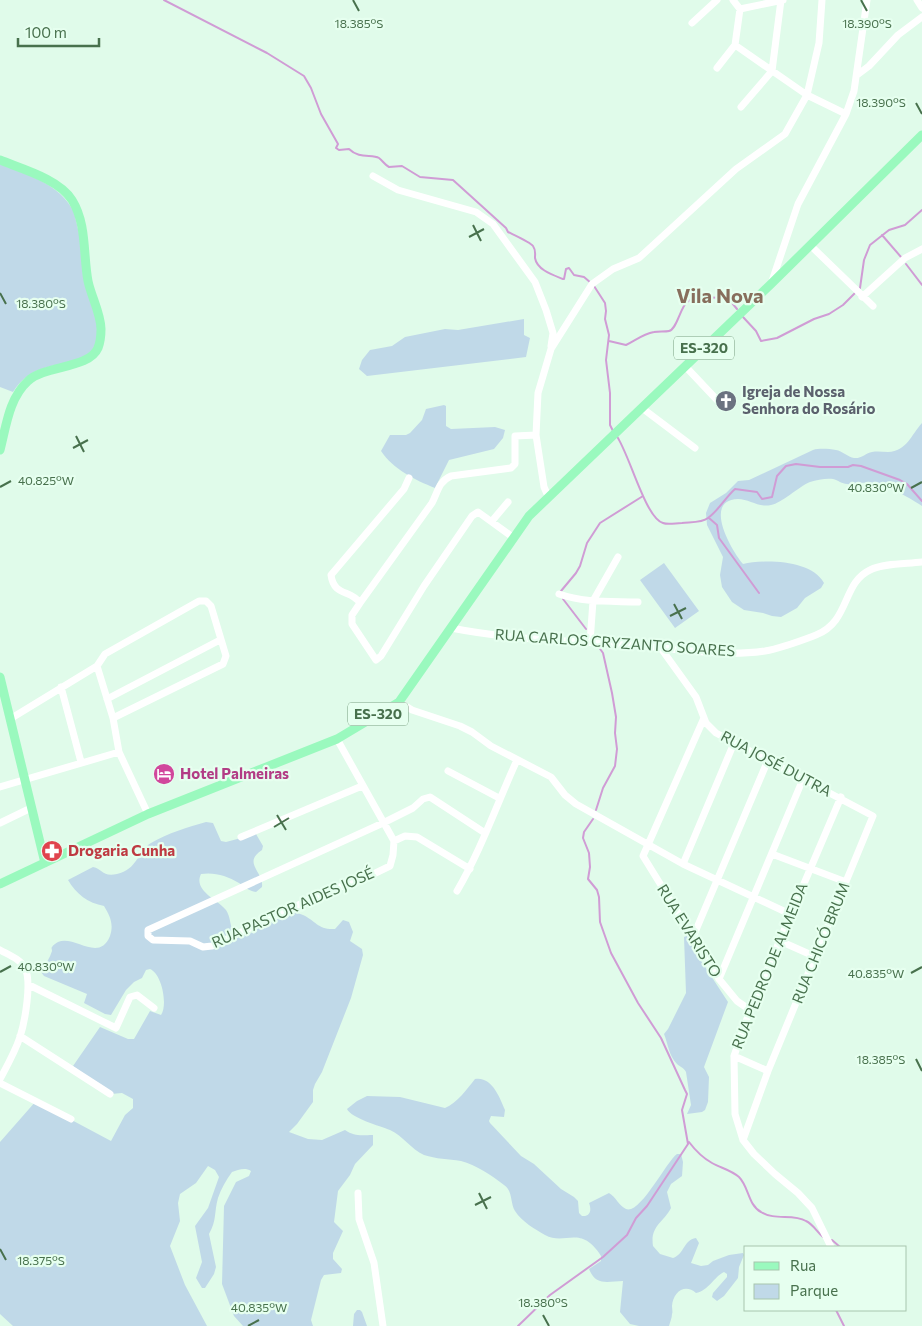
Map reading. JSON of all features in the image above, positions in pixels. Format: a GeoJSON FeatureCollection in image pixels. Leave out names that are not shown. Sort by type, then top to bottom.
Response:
{"type":"FeatureCollection","features":[{"type":"Feature","properties":{"kind":"main road","name":"ES-320"},"geometry":{"type":"LineString","coordinates":[[45,863],[148,814],[337,739],[398,702],[529,516],[771,284],[922,135]]}},
{"type":"Feature","properties":{"kind":"main road"},"geometry":{"type":"LineString","coordinates":[[0,160],[54,182],[72,199],[81,224],[88,281],[101,329],[98,348],[89,358],[46,371],[28,380],[18,391],[10,408],[0,450]]}},
{"type":"Feature","properties":{"kind":"main road"},"geometry":{"type":"LineString","coordinates":[[0,677],[45,863],[0,884]]}},
{"type":"Feature","properties":{"kind":"street"},"geometry":{"type":"LineString","coordinates":[[692,23],[716,0]]}},
{"type":"Feature","properties":{"kind":"street"},"geometry":{"type":"LineString","coordinates":[[717,68],[735,45],[740,9],[733,0]]}},
{"type":"Feature","properties":{"kind":"street"},"geometry":{"type":"LineString","coordinates":[[740,9],[781,0],[772,71],[741,107]]}},
{"type":"Feature","properties":{"kind":"street"},"geometry":{"type":"LineString","coordinates":[[551,349],[592,284],[613,269],[639,258],[736,169],[785,134],[808,95],[819,43],[822,0]]}},
{"type":"Feature","properties":{"kind":"street"},"geometry":{"type":"LineString","coordinates":[[771,284],[798,204],[846,114],[854,91],[867,0]]}},
{"type":"Feature","properties":{"kind":"street"},"geometry":{"type":"LineString","coordinates":[[917,0],[922,8]]}},
{"type":"Feature","properties":{"kind":"street"},"geometry":{"type":"LineString","coordinates":[[857,75],[870,66],[898,35],[922,17]]}},
{"type":"Feature","properties":{"kind":"street"},"geometry":{"type":"LineString","coordinates":[[735,45],[808,95],[846,114]]}},
{"type":"Feature","properties":{"kind":"street"},"geometry":{"type":"LineString","coordinates":[[373,176],[398,190],[476,212],[493,224],[535,282],[553,333],[551,349],[538,393],[536,435],[544,487],[548,496]]}},
{"type":"Feature","properties":{"kind":"street"},"geometry":{"type":"LineString","coordinates":[[810,245],[872,306]]}},
{"type":"Feature","properties":{"kind":"street"},"geometry":{"type":"LineString","coordinates":[[862,297],[906,258],[922,248]]}},
{"type":"Feature","properties":{"kind":"street"},"geometry":{"type":"LineString","coordinates":[[778,259],[780,266],[786,268]]}},
{"type":"Feature","properties":{"kind":"street"},"geometry":{"type":"LineString","coordinates":[[685,366],[718,401]]}},
{"type":"Feature","properties":{"kind":"street"},"geometry":{"type":"LineString","coordinates":[[642,408],[695,448]]}},
{"type":"Feature","properties":{"kind":"street"},"geometry":{"type":"LineString","coordinates":[[514,538],[478,512],[472,516],[424,586],[381,656],[376,660],[352,624],[352,615],[432,504],[438,486],[450,476],[511,468],[515,464],[514,436],[536,435]]}},
{"type":"Feature","properties":{"kind":"street"},"geometry":{"type":"LineString","coordinates":[[360,603],[357,599],[338,590],[332,583],[331,575],[404,489],[409,478]]}},
{"type":"Feature","properties":{"kind":"street"},"geometry":{"type":"LineString","coordinates":[[492,521],[508,502]]}},
{"type":"Feature","properties":{"kind":"street"},"geometry":{"type":"LineString","coordinates":[[590,642],[593,601],[618,557]]}},
{"type":"Feature","properties":{"kind":"street","name":"RUA CARLOS CRYZANTO SOARES"},"geometry":{"type":"LineString","coordinates":[[451,628],[480,633],[724,654],[766,651],[818,634],[833,625],[841,613],[858,577],[866,572],[882,566],[922,562]]}},
{"type":"Feature","properties":{"kind":"street"},"geometry":{"type":"LineString","coordinates":[[559,594],[570,598],[593,601],[638,602]]}},
{"type":"Feature","properties":{"kind":"street"},"geometry":{"type":"LineString","coordinates":[[10,719],[97,666],[105,654],[199,601],[206,601],[211,606],[226,656],[222,664],[113,718]]}},
{"type":"Feature","properties":{"kind":"street"},"geometry":{"type":"LineString","coordinates":[[107,699],[220,640]]}},
{"type":"Feature","properties":{"kind":"street","name":"RUA JOSÉ DUTRA"},"geometry":{"type":"LineString","coordinates":[[660,647],[696,697],[706,723],[716,733],[874,816]]}},
{"type":"Feature","properties":{"kind":"street"},"geometry":{"type":"LineString","coordinates":[[97,666],[113,718],[119,752],[148,814]]}},
{"type":"Feature","properties":{"kind":"street"},"geometry":{"type":"LineString","coordinates":[[61,687],[81,762]]}},
{"type":"Feature","properties":{"kind":"street"},"geometry":{"type":"LineString","coordinates":[[398,702],[412,710],[466,729],[491,746],[551,777],[565,796],[576,804],[623,829],[646,844],[717,881],[790,914]]}},
{"type":"Feature","properties":{"kind":"street"},"geometry":{"type":"LineString","coordinates":[[646,844],[704,718]]}},
{"type":"Feature","properties":{"kind":"street"},"geometry":{"type":"LineString","coordinates":[[337,739],[394,840],[405,836],[417,837],[470,869]]}},
{"type":"Feature","properties":{"kind":"street"},"geometry":{"type":"LineString","coordinates":[[683,864],[734,742]]}},
{"type":"Feature","properties":{"kind":"street"},"geometry":{"type":"LineString","coordinates":[[0,787],[119,752]]}},
{"type":"Feature","properties":{"kind":"street"},"geometry":{"type":"LineString","coordinates":[[457,891],[470,869],[517,760]]}},
{"type":"Feature","properties":{"kind":"street"},"geometry":{"type":"LineString","coordinates":[[693,937],[768,760]]}},
{"type":"Feature","properties":{"kind":"street"},"geometry":{"type":"LineString","coordinates":[[448,771],[499,798]]}},
{"type":"Feature","properties":{"kind":"street"},"geometry":{"type":"LineString","coordinates":[[718,979],[804,779]]}},
{"type":"Feature","properties":{"kind":"street"},"geometry":{"type":"LineString","coordinates":[[241,837],[362,786]]}},
{"type":"Feature","properties":{"kind":"street"},"geometry":{"type":"LineString","coordinates":[[383,823],[413,808],[423,799],[430,797],[485,833]]}},
{"type":"Feature","properties":{"kind":"street","name":"RUA PEDRO DE ALMEIDA"},"geometry":{"type":"LineString","coordinates":[[743,1140],[735,1114],[734,1056],[750,1010],[841,798]]}},
{"type":"Feature","properties":{"kind":"street"},"geometry":{"type":"LineString","coordinates":[[0,823],[31,808]]}},
{"type":"Feature","properties":{"kind":"street","name":"RUA CHICÓ BRUM"},"geometry":{"type":"LineString","coordinates":[[743,1140],[768,1071],[874,816]]}},
{"type":"Feature","properties":{"kind":"street","name":"RUA PASTOR AIDES JOSÉ"},"geometry":{"type":"LineString","coordinates":[[383,823],[148,930],[148,936],[152,940],[190,941],[203,947],[212,946],[332,890],[355,883],[390,866],[394,840]]}},
{"type":"Feature","properties":{"kind":"street","name":"RUA EVARISTO"},"geometry":{"type":"LineString","coordinates":[[646,844],[642,856],[718,979],[737,1001],[750,1010]]}},
{"type":"Feature","properties":{"kind":"street"},"geometry":{"type":"LineString","coordinates":[[772,854],[846,882]]}},
{"type":"Feature","properties":{"kind":"street"},"geometry":{"type":"LineString","coordinates":[[780,941],[816,957]]}},
{"type":"Feature","properties":{"kind":"street"},"geometry":{"type":"LineString","coordinates":[[0,950],[18,960],[25,969],[29,985],[20,1036],[0,1081],[71,1119]]}},
{"type":"Feature","properties":{"kind":"street"},"geometry":{"type":"LineString","coordinates":[[29,985],[116,1028],[130,996],[137,995],[154,1008]]}},
{"type":"Feature","properties":{"kind":"street"},"geometry":{"type":"LineString","coordinates":[[20,1036],[110,1094]]}},
{"type":"Feature","properties":{"kind":"street"},"geometry":{"type":"LineString","coordinates":[[734,1056],[768,1071]]}},
{"type":"Feature","properties":{"kind":"street"},"geometry":{"type":"LineString","coordinates":[[743,1140],[754,1154],[812,1208],[831,1246]]}},
{"type":"Feature","properties":{"kind":"street"},"geometry":{"type":"LineString","coordinates":[[358,1193],[359,1219],[374,1264],[383,1326]]}},
{"type":"Feature","properties":{"kind":"green space"},"geometry":{"type":"Polygon","coordinates":[[[0,164],[42,181],[68,202],[74,212],[100,323],[95,349],[78,359],[34,372],[20,383],[13,392],[0,387],[0,164]]]}},
{"type":"Feature","properties":{"kind":"green space"},"geometry":{"type":"Polygon","coordinates":[[[524,319],[524,335],[530,338],[526,357],[367,376],[359,369],[362,360],[370,350],[392,346],[405,337],[445,329],[458,330],[524,319]]]}},
{"type":"Feature","properties":{"kind":"green space"},"geometry":{"type":"Polygon","coordinates":[[[446,406],[446,426],[451,429],[495,427],[505,430],[503,438],[494,449],[449,460],[435,488],[405,473],[381,451],[390,435],[406,435],[410,433],[422,420],[426,409],[446,406]]]}},
{"type":"Feature","properties":{"kind":"green space"},"geometry":{"type":"Polygon","coordinates":[[[922,423],[922,506],[888,488],[864,483],[845,484],[830,479],[810,482],[775,504],[767,506],[738,499],[727,502],[722,508],[723,527],[727,538],[743,564],[752,562],[787,563],[809,570],[818,575],[824,583],[821,588],[805,598],[797,608],[781,617],[744,610],[732,602],[722,587],[720,575],[723,557],[707,525],[706,513],[710,503],[726,493],[738,481],[749,480],[813,450],[836,450],[857,458],[872,452],[888,452],[900,449],[908,442],[922,423]]]}},
{"type":"Feature","properties":{"kind":"green space"},"geometry":{"type":"Polygon","coordinates":[[[664,563],[699,611],[675,628],[640,580],[664,563]]]}},
{"type":"Feature","properties":{"kind":"green space"},"geometry":{"type":"Polygon","coordinates":[[[206,822],[213,823],[221,841],[226,842],[256,834],[263,846],[254,859],[255,868],[262,882],[262,887],[256,892],[216,874],[201,874],[200,885],[207,894],[226,910],[232,929],[240,933],[250,934],[275,917],[289,913],[303,915],[321,927],[329,929],[335,929],[343,920],[349,922],[353,932],[350,941],[362,949],[363,955],[351,998],[322,1072],[315,1084],[313,1102],[289,1132],[308,1139],[322,1140],[345,1130],[355,1135],[373,1135],[373,1145],[355,1164],[350,1175],[338,1191],[334,1222],[343,1231],[333,1253],[333,1259],[342,1269],[341,1273],[324,1275],[321,1280],[311,1320],[313,1326],[243,1326],[234,1316],[222,1284],[224,1206],[236,1182],[249,1176],[251,1171],[244,1169],[232,1172],[218,1198],[209,1234],[216,1267],[205,1288],[202,1288],[196,1278],[202,1262],[195,1226],[208,1208],[219,1177],[215,1170],[208,1166],[196,1183],[180,1194],[178,1203],[180,1221],[170,1246],[185,1285],[207,1326],[13,1326],[0,1314],[0,1142],[36,1101],[111,1141],[125,1115],[133,1108],[133,1099],[122,1093],[111,1094],[73,1066],[100,1027],[128,1039],[134,1039],[150,1011],[161,1015],[164,1004],[161,983],[150,969],[146,970],[142,978],[134,982],[126,990],[111,1015],[105,1014],[84,1003],[87,994],[44,976],[41,972],[55,943],[65,941],[93,948],[100,947],[105,944],[112,928],[111,920],[104,906],[93,903],[83,897],[68,880],[93,867],[105,874],[112,875],[124,872],[133,865],[151,843],[171,833],[206,822]]]}},
{"type":"Feature","properties":{"kind":"green space"},"geometry":{"type":"Polygon","coordinates":[[[687,936],[728,1002],[704,1067],[709,1077],[708,1102],[705,1110],[702,1112],[687,1114],[691,1105],[686,1072],[672,1057],[664,1034],[686,993],[684,937],[687,936]]]}},
{"type":"Feature","properties":{"kind":"green space"},"geometry":{"type":"Polygon","coordinates":[[[475,1079],[481,1079],[491,1084],[505,1110],[504,1117],[491,1116],[490,1123],[521,1156],[534,1164],[561,1189],[578,1201],[579,1213],[582,1216],[590,1212],[589,1203],[609,1193],[624,1208],[632,1209],[645,1196],[672,1159],[677,1154],[681,1154],[683,1162],[682,1176],[671,1184],[667,1192],[671,1208],[655,1229],[653,1246],[660,1254],[673,1258],[680,1253],[689,1241],[696,1238],[699,1243],[691,1263],[701,1266],[708,1265],[729,1255],[743,1253],[738,1278],[724,1296],[717,1301],[712,1297],[713,1293],[727,1277],[727,1274],[724,1272],[700,1292],[696,1293],[688,1289],[680,1290],[673,1301],[669,1326],[639,1326],[630,1324],[620,1312],[623,1281],[599,1281],[592,1275],[589,1269],[601,1261],[601,1256],[594,1246],[580,1238],[552,1238],[545,1235],[521,1219],[513,1208],[507,1188],[489,1174],[461,1161],[424,1155],[390,1130],[360,1119],[347,1109],[367,1096],[400,1097],[445,1108],[458,1099],[475,1079]]]}},
{"type":"Feature","properties":{"kind":"green space"},"geometry":{"type":"Polygon","coordinates":[[[357,1310],[362,1312],[367,1326],[353,1326],[354,1314],[357,1310]]]}},
{"type":"Feature","properties":{"kind":"waterway"},"geometry":{"type":"LineString","coordinates":[[164,0],[267,53],[304,76],[321,114],[338,144],[336,148],[339,150],[349,149],[357,154],[376,157],[389,167],[402,166],[420,177],[453,180],[506,228],[508,232],[533,246],[536,262],[542,269],[564,279],[566,269],[569,268],[574,275],[584,277],[591,283]]}},
{"type":"Feature","properties":{"kind":"waterway"},"geometry":{"type":"LineString","coordinates":[[860,288],[864,260],[870,245],[889,230],[905,225],[922,210]]}},
{"type":"Feature","properties":{"kind":"waterway"},"geometry":{"type":"LineString","coordinates":[[882,235],[901,257]]}},
{"type":"Feature","properties":{"kind":"waterway"},"geometry":{"type":"LineString","coordinates":[[906,264],[922,285]]}},
{"type":"Feature","properties":{"kind":"waterway"},"geometry":{"type":"LineString","coordinates":[[594,286],[605,303],[605,319],[609,335],[606,360],[610,393],[610,425],[613,431]]}},
{"type":"Feature","properties":{"kind":"waterway"},"geometry":{"type":"LineString","coordinates":[[743,317],[756,331],[761,341],[777,338],[814,319],[829,314],[843,305],[855,293]]}},
{"type":"Feature","properties":{"kind":"waterway"},"geometry":{"type":"LineString","coordinates":[[609,341],[626,345],[650,333],[669,331],[674,326],[687,302],[695,298],[728,298],[737,309]]}},
{"type":"Feature","properties":{"kind":"waterway"},"geometry":{"type":"LineString","coordinates":[[616,435],[650,510],[656,518],[665,524],[703,521],[712,515],[735,489],[757,492],[762,499],[772,497],[777,476],[786,466],[796,464],[820,467],[861,466],[907,484],[922,501]]}},
{"type":"Feature","properties":{"kind":"waterway"},"geometry":{"type":"LineString","coordinates":[[561,591],[576,573],[587,543],[600,523],[643,496]]}},
{"type":"Feature","properties":{"kind":"waterway"},"geometry":{"type":"LineString","coordinates":[[709,518],[717,525],[719,538],[759,593]]}},
{"type":"Feature","properties":{"kind":"waterway"},"geometry":{"type":"LineString","coordinates":[[563,599],[586,629]]}},
{"type":"Feature","properties":{"kind":"waterway"},"geometry":{"type":"LineString","coordinates":[[596,810],[603,788],[615,766],[617,749],[616,717],[612,693],[603,653],[598,646]]}},
{"type":"Feature","properties":{"kind":"waterway"},"geometry":{"type":"LineString","coordinates":[[518,1326],[550,1295],[603,1257],[627,1235],[636,1218],[647,1206],[688,1144],[682,1110],[687,1094],[661,1038],[638,1003],[611,953],[600,922],[599,897],[597,890],[588,879],[590,867],[589,853],[583,838],[584,832],[593,819]]}},
{"type":"Feature","properties":{"kind":"waterway"},"geometry":{"type":"LineString","coordinates":[[689,1142],[699,1154],[715,1165],[739,1177],[753,1205],[761,1212],[766,1215],[801,1219],[811,1224],[823,1237]]}},
{"type":"Feature","properties":{"kind":"waterway"},"geometry":{"type":"LineString","coordinates":[[832,1240],[839,1246]]}},
{"type":"Feature","properties":{"kind":"waterway"},"geometry":{"type":"LineString","coordinates":[[836,1311],[844,1326]]}},
{"type":"Feature","properties":{"kind":"place","name":"Igreja de Nossa Senhora do Rosário"},"geometry":{"type":"Point","coordinates":[726,401]}},
{"type":"Feature","properties":{"kind":"place","name":"Hotel Palmeiras"},"geometry":{"type":"Point","coordinates":[164,774]}},
{"type":"Feature","properties":{"kind":"place","name":"Drogaria Cunha"},"geometry":{"type":"Point","coordinates":[52,851]}},
{"type":"Feature","properties":{"kind":"district","name":"Vila Nova"},"geometry":{"type":"Point","coordinates":[720,296]}}]}
